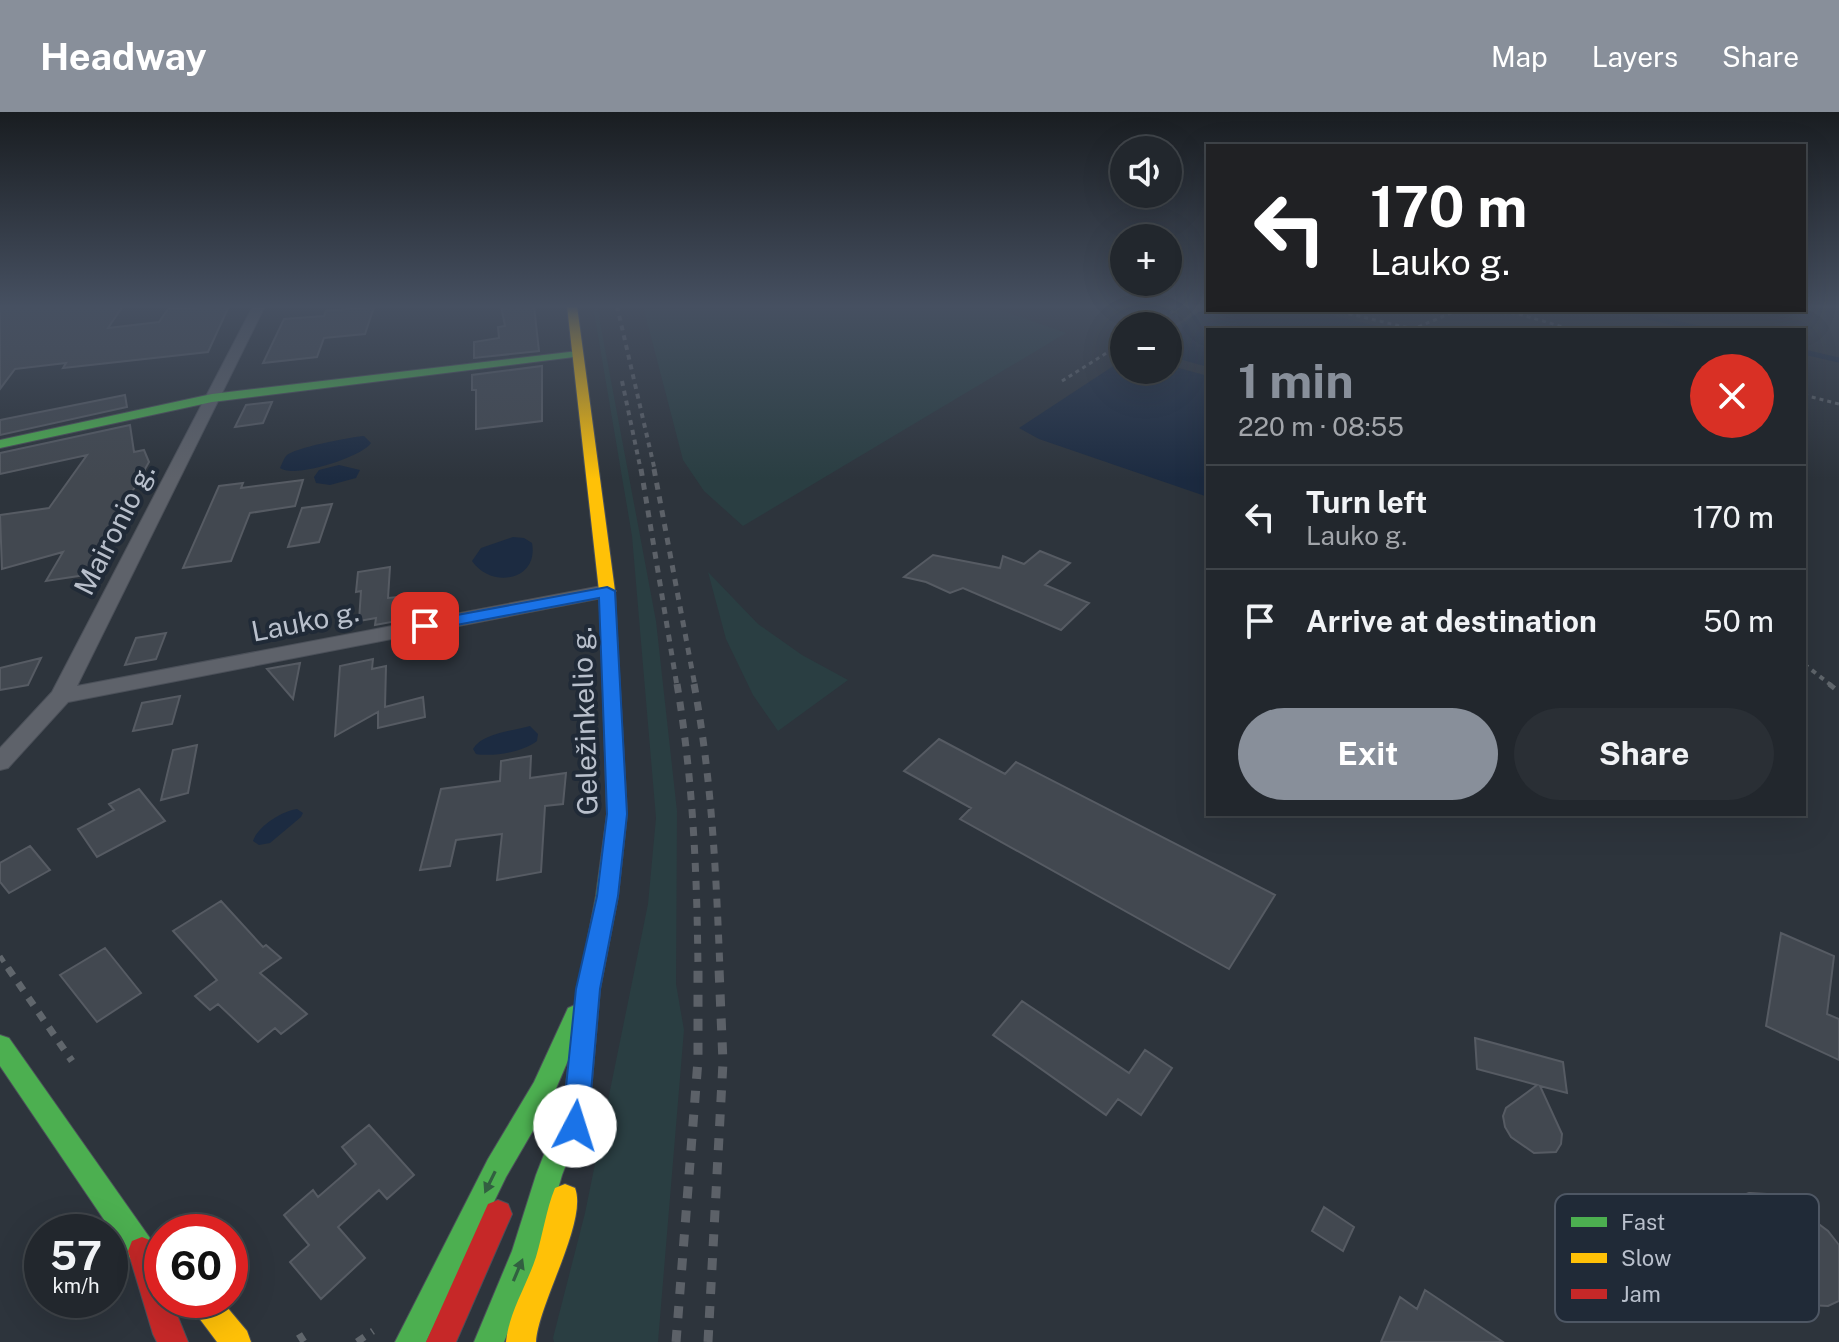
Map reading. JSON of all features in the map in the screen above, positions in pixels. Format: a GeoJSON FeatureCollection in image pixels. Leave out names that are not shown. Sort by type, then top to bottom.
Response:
{"type":"FeatureCollection","features":[{"type":"Feature","properties":{"kind":"main road"},"geometry":{"type":"LineString","coordinates":[[0,444],[212,398],[500,363]]}},
{"type":"Feature","properties":{"kind":"main road","name":"Geležinkelio g."},"geometry":{"type":"LineString","coordinates":[[489,1342],[526,1252],[549,1175],[577,1103],[588,989],[607,896],[617,814],[607,591],[579,363]]}},
{"type":"Feature","properties":{"kind":"main road","name":"Geležinkelio g."},"geometry":{"type":"LineString","coordinates":[[410,1342],[497,1168],[543,1090],[588,989]]}},
{"type":"Feature","properties":{"kind":"main road"},"geometry":{"type":"LineString","coordinates":[[0,1046],[142,1251],[163,1324],[173,1342]]}},
{"type":"Feature","properties":{"kind":"main road","name":"Geležinkelio g."},"geometry":{"type":"LineString","coordinates":[[518,1171],[543,1090]]}},
{"type":"Feature","properties":{"kind":"main road"},"geometry":{"type":"LineString","coordinates":[[521,1342],[522,1329],[550,1257],[571,1174],[577,1103]]}},
{"type":"Feature","properties":{"kind":"main road"},"geometry":{"type":"LineString","coordinates":[[441,1342],[505,1200]]}},
{"type":"Feature","properties":{"kind":"main road"},"geometry":{"type":"LineString","coordinates":[[217,1318],[236,1342]]}},
{"type":"Feature","properties":{"kind":"street","name":"Maironio g."},"geometry":{"type":"LineString","coordinates":[[0,762],[61,696],[230,363]]}},
{"type":"Feature","properties":{"kind":"street","name":"Lauko g."},"geometry":{"type":"LineString","coordinates":[[61,696],[607,591]]}},
{"type":"Feature","properties":{"kind":"path"},"geometry":{"type":"LineString","coordinates":[[1062,381],[1090,363]]}},
{"type":"Feature","properties":{"kind":"path"},"geometry":{"type":"LineString","coordinates":[[1806,396],[1839,404]]}},
{"type":"Feature","properties":{"kind":"path"},"geometry":{"type":"LineString","coordinates":[[1806,666],[1839,692]]}},
{"type":"Feature","properties":{"kind":"path"},"geometry":{"type":"LineString","coordinates":[[0,956],[72,1061]]}},
{"type":"Feature","properties":{"kind":"green space"},"geometry":{"type":"Polygon","coordinates":[[[603,363],[608,363],[656,621],[677,811],[676,984],[684,1030],[658,1342],[554,1342],[585,1213],[648,904],[656,818],[632,536],[603,363]]]}},
{"type":"Feature","properties":{"kind":"green space"},"geometry":{"type":"Polygon","coordinates":[[[658,363],[1015,363],[743,526],[704,491],[683,460],[658,363]]]}},
{"type":"Feature","properties":{"kind":"green space"},"geometry":{"type":"Polygon","coordinates":[[[708,572],[758,624],[802,655],[848,680],[778,731],[753,695],[726,639],[708,572]]]}},
{"type":"Feature","properties":{"kind":"water"},"geometry":{"type":"Polygon","coordinates":[[[1110,368],[1110,384],[1182,384],[1182,369],[1206,375],[1206,496],[1039,439],[1019,428],[1110,368]]]}},
{"type":"Feature","properties":{"kind":"water"},"geometry":{"type":"Polygon","coordinates":[[[364,436],[371,443],[342,460],[299,471],[280,468],[291,453],[364,436]]]}},
{"type":"Feature","properties":{"kind":"water"},"geometry":{"type":"Polygon","coordinates":[[[339,465],[360,470],[356,478],[330,485],[316,483],[314,477],[319,470],[339,465]]]}},
{"type":"Feature","properties":{"kind":"water"},"geometry":{"type":"Polygon","coordinates":[[[513,537],[532,543],[532,556],[521,573],[501,578],[480,570],[472,561],[481,548],[513,537]]]}},
{"type":"Feature","properties":{"kind":"water"},"geometry":{"type":"Polygon","coordinates":[[[530,726],[538,734],[537,741],[524,748],[491,755],[476,754],[473,749],[483,739],[530,726]]]}},
{"type":"Feature","properties":{"kind":"water"},"geometry":{"type":"Polygon","coordinates":[[[297,809],[303,813],[301,817],[270,843],[259,845],[253,841],[271,820],[297,809]]]}},
{"type":"Feature","properties":{"kind":"building"},"geometry":{"type":"Polygon","coordinates":[[[0,363],[63,363],[15,369],[0,389],[0,363]]]}},
{"type":"Feature","properties":{"kind":"building"},"geometry":{"type":"Polygon","coordinates":[[[66,363],[105,363],[63,368],[66,363]]]}},
{"type":"Feature","properties":{"kind":"building"},"geometry":{"type":"Polygon","coordinates":[[[542,366],[542,421],[476,429],[476,390],[472,390],[472,375],[542,366]]]}},
{"type":"Feature","properties":{"kind":"building"},"geometry":{"type":"Polygon","coordinates":[[[125,395],[127,407],[0,435],[0,420],[125,395]]]}},
{"type":"Feature","properties":{"kind":"building"},"geometry":{"type":"Polygon","coordinates":[[[272,402],[263,423],[235,427],[246,405],[272,402]]]}},
{"type":"Feature","properties":{"kind":"building"},"geometry":{"type":"Polygon","coordinates":[[[130,425],[134,452],[144,450],[149,462],[85,575],[46,581],[63,552],[2,569],[0,515],[49,508],[87,455],[0,474],[0,453],[130,425]]]}},
{"type":"Feature","properties":{"kind":"building"},"geometry":{"type":"Polygon","coordinates":[[[303,480],[295,506],[250,513],[231,561],[183,568],[219,486],[243,483],[241,488],[303,480]]]}},
{"type":"Feature","properties":{"kind":"building"},"geometry":{"type":"Polygon","coordinates":[[[332,504],[319,542],[288,547],[302,508],[332,504]]]}},
{"type":"Feature","properties":{"kind":"building"},"geometry":{"type":"Polygon","coordinates":[[[1040,551],[1070,563],[1045,585],[1089,603],[1061,630],[963,588],[950,593],[926,582],[904,577],[933,555],[1000,568],[1003,556],[1024,564],[1040,551]]]}},
{"type":"Feature","properties":{"kind":"building"},"geometry":{"type":"Polygon","coordinates":[[[390,567],[388,598],[398,597],[397,621],[375,625],[376,618],[359,621],[361,591],[356,592],[358,572],[390,567]]]}},
{"type":"Feature","properties":{"kind":"building"},"geometry":{"type":"Polygon","coordinates":[[[166,633],[156,659],[125,665],[136,638],[166,633]]]}},
{"type":"Feature","properties":{"kind":"building"},"geometry":{"type":"Polygon","coordinates":[[[41,658],[28,685],[0,690],[0,668],[41,658]]]}},
{"type":"Feature","properties":{"kind":"building"},"geometry":{"type":"Polygon","coordinates":[[[373,659],[372,669],[386,666],[385,707],[423,697],[425,717],[378,728],[378,712],[335,736],[340,666],[373,659]]]}},
{"type":"Feature","properties":{"kind":"building"},"geometry":{"type":"Polygon","coordinates":[[[300,663],[293,699],[267,669],[300,663]]]}},
{"type":"Feature","properties":{"kind":"building"},"geometry":{"type":"Polygon","coordinates":[[[180,696],[172,724],[133,731],[142,703],[180,696]]]}},
{"type":"Feature","properties":{"kind":"building"},"geometry":{"type":"Polygon","coordinates":[[[939,739],[1005,774],[1016,762],[1275,895],[1229,969],[960,819],[971,808],[904,771],[939,739]]]}},
{"type":"Feature","properties":{"kind":"building"},"geometry":{"type":"Polygon","coordinates":[[[197,745],[188,793],[161,800],[173,750],[197,745]]]}},
{"type":"Feature","properties":{"kind":"building"},"geometry":{"type":"Polygon","coordinates":[[[531,756],[530,778],[566,773],[563,804],[545,806],[541,872],[497,880],[502,834],[456,840],[450,866],[420,870],[441,789],[500,781],[501,761],[531,756]]]}},
{"type":"Feature","properties":{"kind":"building"},"geometry":{"type":"Polygon","coordinates":[[[139,789],[165,821],[97,857],[78,829],[114,810],[109,804],[139,789]]]}},
{"type":"Feature","properties":{"kind":"building"},"geometry":{"type":"Polygon","coordinates":[[[30,846],[50,870],[9,893],[0,882],[0,863],[30,846]]]}},
{"type":"Feature","properties":{"kind":"building"},"geometry":{"type":"Polygon","coordinates":[[[221,901],[263,947],[266,945],[281,958],[260,973],[307,1014],[281,1034],[275,1028],[258,1042],[218,1004],[210,1010],[195,996],[217,980],[173,931],[221,901]]]}},
{"type":"Feature","properties":{"kind":"building"},"geometry":{"type":"Polygon","coordinates":[[[1781,933],[1834,956],[1827,1014],[1839,1019],[1839,1060],[1766,1026],[1781,933]]]}},
{"type":"Feature","properties":{"kind":"building"},"geometry":{"type":"Polygon","coordinates":[[[105,948],[141,993],[97,1022],[60,975],[105,948]]]}},
{"type":"Feature","properties":{"kind":"building"},"geometry":{"type":"Polygon","coordinates":[[[1022,1001],[1129,1073],[1145,1050],[1172,1068],[1141,1115],[1118,1099],[1106,1115],[993,1035],[1022,1001]]]}},
{"type":"Feature","properties":{"kind":"building"},"geometry":{"type":"Polygon","coordinates":[[[1475,1038],[1563,1062],[1567,1093],[1540,1086],[1562,1134],[1556,1152],[1534,1153],[1511,1137],[1503,1116],[1506,1108],[1537,1085],[1477,1069],[1475,1038]]]}},
{"type":"Feature","properties":{"kind":"building"},"geometry":{"type":"Polygon","coordinates":[[[369,1125],[414,1175],[387,1199],[379,1190],[338,1227],[365,1258],[321,1299],[290,1262],[309,1245],[284,1215],[313,1190],[318,1197],[356,1164],[342,1147],[369,1125]]]}},
{"type":"Feature","properties":{"kind":"building"},"geometry":{"type":"Polygon","coordinates":[[[1324,1207],[1354,1227],[1343,1251],[1312,1231],[1324,1207]]]}},
{"type":"Feature","properties":{"kind":"building"},"geometry":{"type":"Polygon","coordinates":[[[1819,1224],[1839,1245],[1839,1301],[1828,1306],[1819,1306],[1819,1224]]]}},
{"type":"Feature","properties":{"kind":"building"},"geometry":{"type":"Polygon","coordinates":[[[1425,1290],[1503,1342],[1381,1342],[1400,1297],[1417,1309],[1425,1290]]]}},
{"type":"Feature","properties":{"kind":"railway"},"geometry":{"type":"LineString","coordinates":[[630,363],[655,471]]}},
{"type":"Feature","properties":{"kind":"railway"},"geometry":{"type":"LineString","coordinates":[[622,381],[641,471]]}},
{"type":"Feature","properties":{"kind":"railway"},"geometry":{"type":"LineString","coordinates":[[641,469],[677,686]]}},
{"type":"Feature","properties":{"kind":"railway"},"geometry":{"type":"LineString","coordinates":[[654,469],[695,686]]}},
{"type":"Feature","properties":{"kind":"railway"},"geometry":{"type":"LineString","coordinates":[[677,684],[693,826],[698,970]]}},
{"type":"Feature","properties":{"kind":"railway"},"geometry":{"type":"LineString","coordinates":[[694,684],[709,791],[720,970]]}},
{"type":"Feature","properties":{"kind":"railway"},"geometry":{"type":"LineString","coordinates":[[708,1342],[723,1062],[719,968]]}},
{"type":"Feature","properties":{"kind":"railway"},"geometry":{"type":"LineString","coordinates":[[676,1342],[698,1060],[698,970]]}},
{"type":"Feature","properties":{"kind":"traffic: fast"},"geometry":{"type":"LineString","coordinates":[[0,444],[212,398],[500,363]]}},
{"type":"Feature","properties":{"kind":"traffic: fast"},"geometry":{"type":"LineString","coordinates":[[489,1342],[526,1252],[549,1175],[577,1103],[588,989],[607,896],[617,814],[609,635]]}},
{"type":"Feature","properties":{"kind":"traffic: fast"},"geometry":{"type":"LineString","coordinates":[[410,1342],[497,1168],[543,1090],[576,1015]]}},
{"type":"Feature","properties":{"kind":"traffic: fast"},"geometry":{"type":"LineString","coordinates":[[0,1046],[144,1252]]}},
{"type":"Feature","properties":{"kind":"traffic: slow"},"geometry":{"type":"LineString","coordinates":[[579,363],[607,591],[609,635]]}},
{"type":"Feature","properties":{"kind":"traffic: slow"},"geometry":{"type":"LineString","coordinates":[[521,1342],[522,1329],[550,1257],[565,1198]]}},
{"type":"Feature","properties":{"kind":"traffic: slow"},"geometry":{"type":"LineString","coordinates":[[217,1318],[236,1342]]}},
{"type":"Feature","properties":{"kind":"traffic: jam"},"geometry":{"type":"LineString","coordinates":[[441,1342],[498,1214]]}},
{"type":"Feature","properties":{"kind":"traffic: jam"},"geometry":{"type":"LineString","coordinates":[[142,1251],[163,1324],[173,1342]]}},
{"type":"Feature","properties":{"kind":"route"},"geometry":{"type":"LineString","coordinates":[[425,626],[607,591],[617,814],[607,896],[588,989],[575,1126]]}}]}
